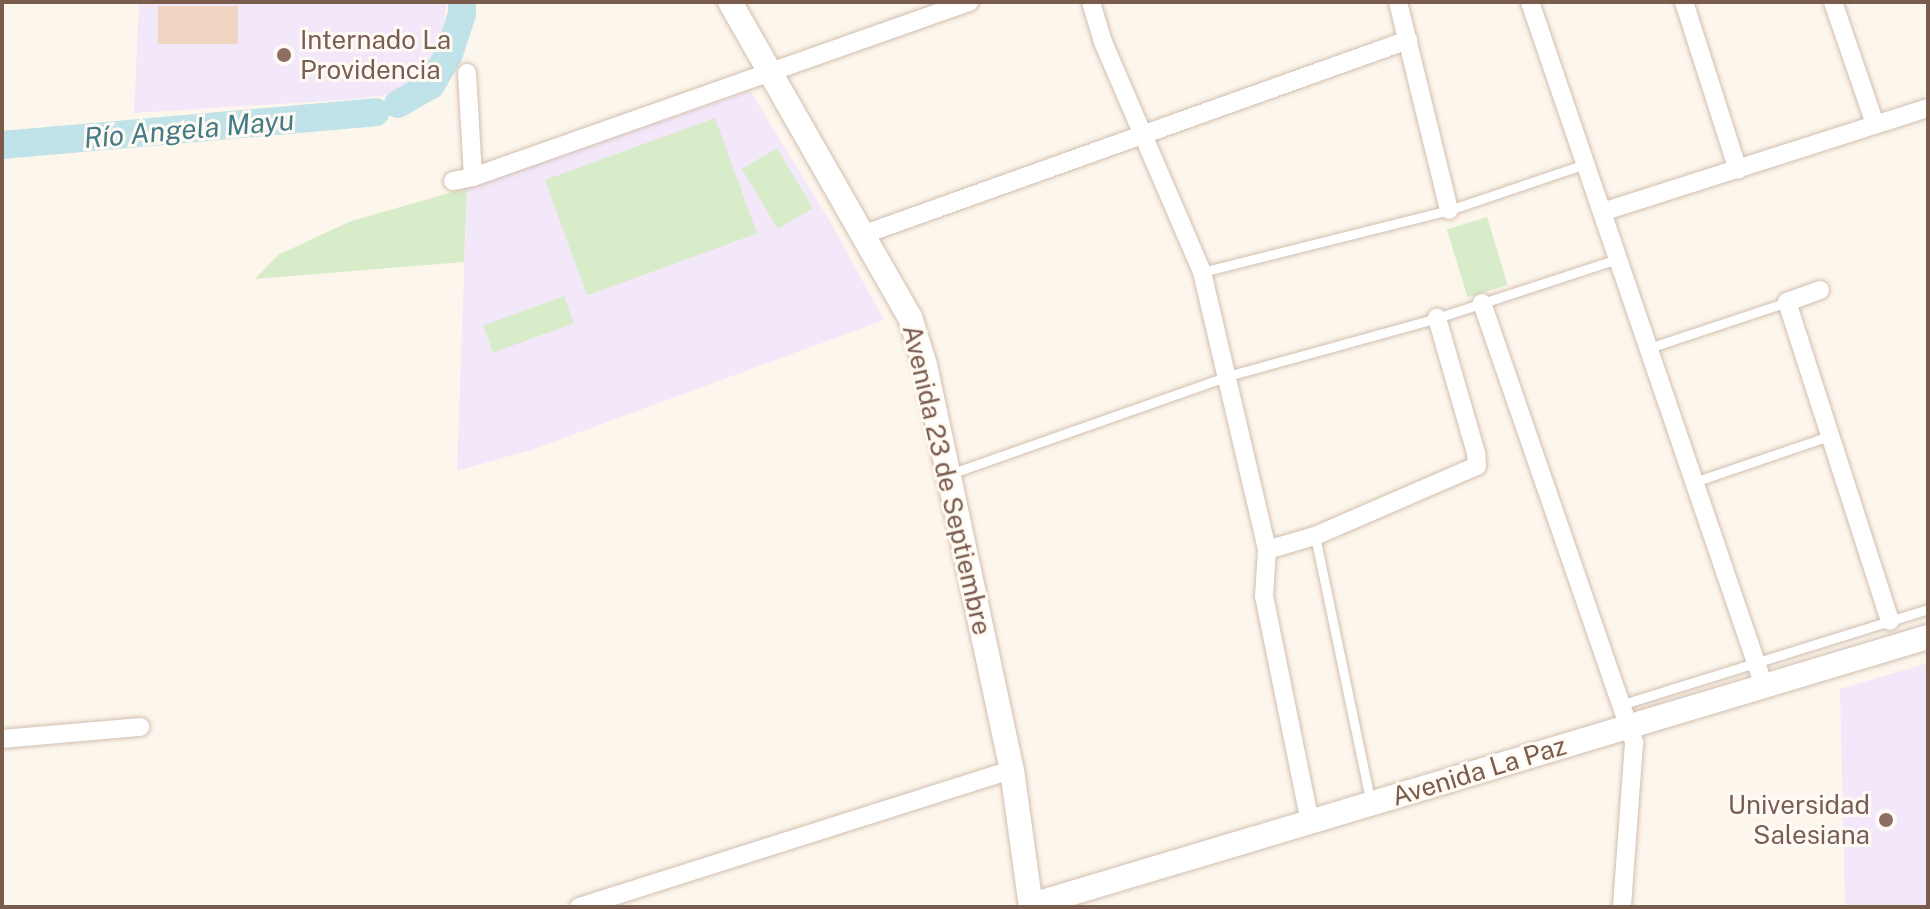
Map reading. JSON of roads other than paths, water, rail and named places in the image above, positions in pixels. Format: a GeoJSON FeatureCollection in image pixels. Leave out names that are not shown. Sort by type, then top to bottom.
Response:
{"type":"FeatureCollection","features":[{"type":"Feature","properties":{"kind":"main road","name":"Avenida 23 de Septiembre"},"geometry":{"type":"LineString","coordinates":[[730,2],[910,317],[925,365],[950,474],[1012,770],[1032,906]]}},
{"type":"Feature","properties":{"kind":"main road","name":"Avenida La Paz"},"geometry":{"type":"LineString","coordinates":[[1032,906],[1060,902],[1371,804],[1624,716],[1764,686],[1928,637]]}},
{"type":"Feature","properties":{"kind":"street"},"geometry":{"type":"LineString","coordinates":[[453,181],[473,177],[969,2]]}},
{"type":"Feature","properties":{"kind":"street"},"geometry":{"type":"LineString","coordinates":[[1091,2],[1103,42],[1202,272],[1267,550],[1264,596],[1310,822]]}},
{"type":"Feature","properties":{"kind":"street"},"geometry":{"type":"LineString","coordinates":[[1398,2],[1449,210]]}},
{"type":"Feature","properties":{"kind":"street"},"geometry":{"type":"LineString","coordinates":[[1530,2],[1764,686]]}},
{"type":"Feature","properties":{"kind":"street"},"geometry":{"type":"LineString","coordinates":[[1684,2],[1738,170]]}},
{"type":"Feature","properties":{"kind":"street"},"geometry":{"type":"LineString","coordinates":[[1833,2],[1875,124]]}},
{"type":"Feature","properties":{"kind":"street"},"geometry":{"type":"LineString","coordinates":[[862,235],[1408,40]]}},
{"type":"Feature","properties":{"kind":"street"},"geometry":{"type":"LineString","coordinates":[[467,73],[473,177]]}},
{"type":"Feature","properties":{"kind":"street"},"geometry":{"type":"LineString","coordinates":[[1602,212],[1928,108]]}},
{"type":"Feature","properties":{"kind":"street"},"geometry":{"type":"LineString","coordinates":[[1820,290],[1787,302],[1890,621]]}},
{"type":"Feature","properties":{"kind":"street"},"geometry":{"type":"LineString","coordinates":[[1482,303],[1634,743],[1622,907]]}},
{"type":"Feature","properties":{"kind":"street"},"geometry":{"type":"LineString","coordinates":[[1267,550],[1315,536],[1477,466],[1476,453],[1437,318]]}},
{"type":"Feature","properties":{"kind":"street"},"geometry":{"type":"LineString","coordinates":[[2,739],[140,727]]}},
{"type":"Feature","properties":{"kind":"street"},"geometry":{"type":"LineString","coordinates":[[579,907],[1012,770]]}},
{"type":"Feature","properties":{"kind":"lane"},"geometry":{"type":"LineString","coordinates":[[1202,272],[1449,210],[1585,164]]}},
{"type":"Feature","properties":{"kind":"lane"},"geometry":{"type":"LineString","coordinates":[[950,474],[1228,376],[1437,318],[1618,259]]}},
{"type":"Feature","properties":{"kind":"lane"},"geometry":{"type":"LineString","coordinates":[[1649,348],[1787,302]]}},
{"type":"Feature","properties":{"kind":"lane"},"geometry":{"type":"LineString","coordinates":[[1694,482],[1829,436]]}},
{"type":"Feature","properties":{"kind":"lane"},"geometry":{"type":"LineString","coordinates":[[1315,536],[1371,804]]}},
{"type":"Feature","properties":{"kind":"lane"},"geometry":{"type":"LineString","coordinates":[[1624,716],[1756,663],[1928,609]]}},
{"type":"Feature","properties":{"kind":"waterway","name":"Río Angela Mayu"},"geometry":{"type":"LineString","coordinates":[[398,104],[431,85],[449,54],[462,14],[462,2]]}},
{"type":"Feature","properties":{"kind":"waterway","name":"Río Angela Mayu"},"geometry":{"type":"LineString","coordinates":[[2,145],[376,112]]}},
{"type":"Feature","properties":{"kind":"place","name":"Internado La Providencia"},"geometry":{"type":"Point","coordinates":[284,55]}},
{"type":"Feature","properties":{"kind":"place","name":"Universidad Salesiana"},"geometry":{"type":"Point","coordinates":[1886,820]}}]}
